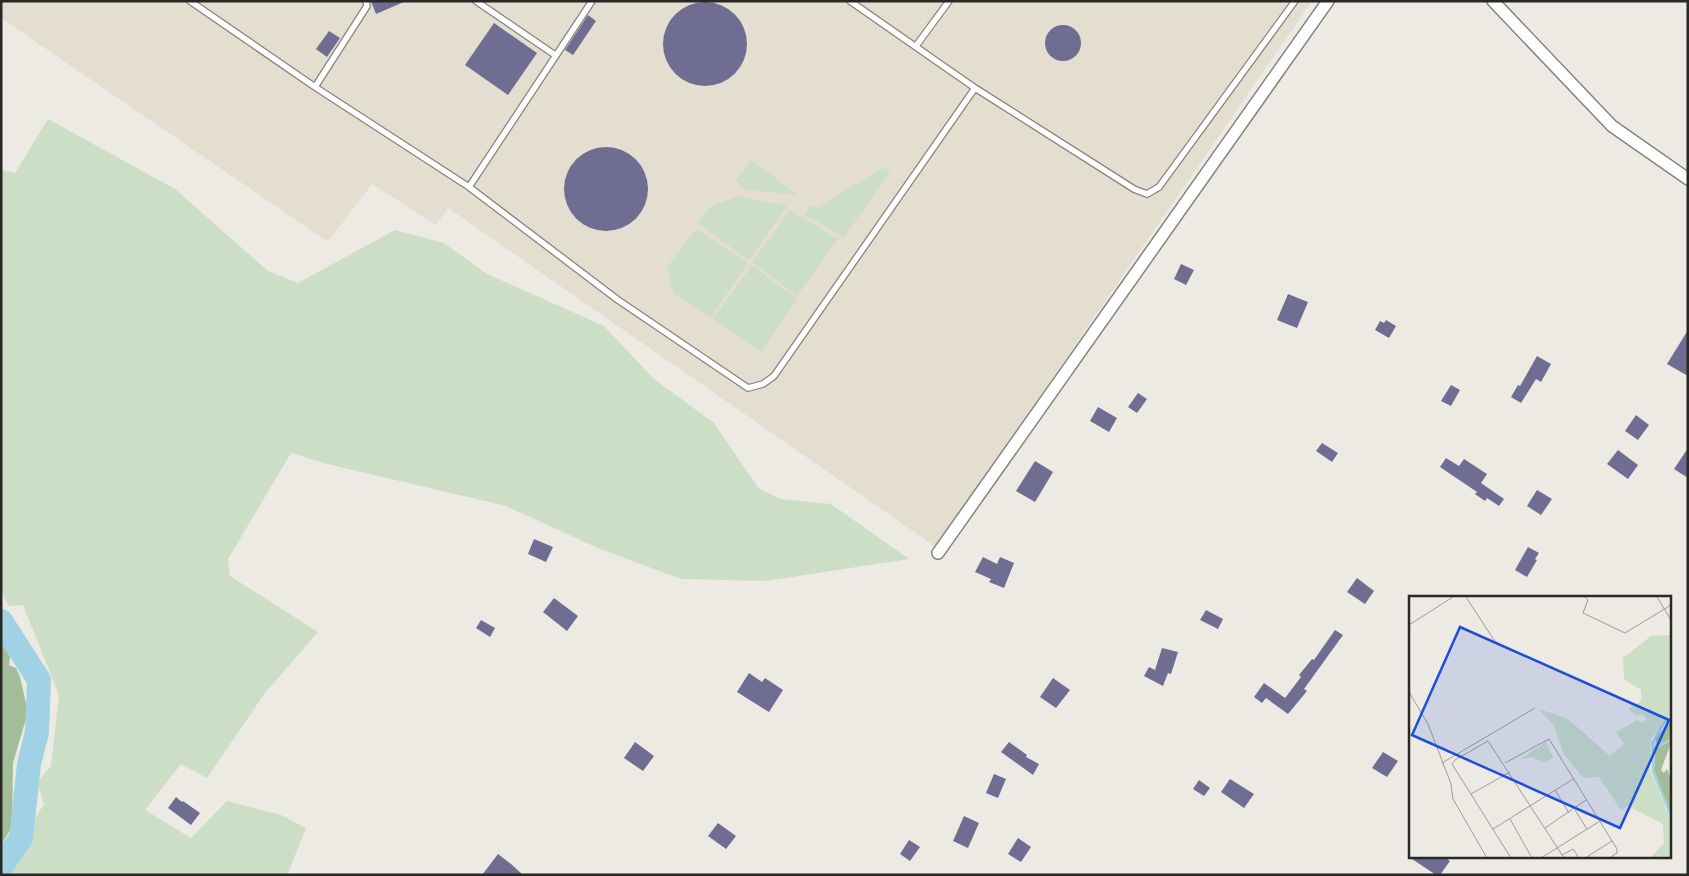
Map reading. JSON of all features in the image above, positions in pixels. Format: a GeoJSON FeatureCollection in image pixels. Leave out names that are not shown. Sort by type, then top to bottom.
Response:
{"type":"FeatureCollection","features":[{"type":"Feature","properties":{"kind":"street"},"geometry":{"type":"LineString","coordinates":[[938,553],[1328,1]]}},
{"type":"Feature","properties":{"kind":"street"},"geometry":{"type":"LineString","coordinates":[[1493,1],[1612,126],[1688,179]]}},
{"type":"Feature","properties":{"kind":"lane"},"geometry":{"type":"LineString","coordinates":[[190,1],[315,87],[469,187],[618,300],[748,388],[763,384],[774,376],[975,88]]}},
{"type":"Feature","properties":{"kind":"lane"},"geometry":{"type":"LineString","coordinates":[[315,87],[367,6],[366,1]]}},
{"type":"Feature","properties":{"kind":"lane"},"geometry":{"type":"LineString","coordinates":[[476,1],[555,55]]}},
{"type":"Feature","properties":{"kind":"lane"},"geometry":{"type":"LineString","coordinates":[[469,187],[592,1]]}},
{"type":"Feature","properties":{"kind":"lane"},"geometry":{"type":"LineString","coordinates":[[850,1],[975,88],[1134,189],[1147,194],[1159,187],[1295,1]]}},
{"type":"Feature","properties":{"kind":"lane"},"geometry":{"type":"LineString","coordinates":[[916,46],[949,1]]}},
{"type":"Feature","properties":{"kind":"shaded area"},"geometry":{"type":"Polygon","coordinates":[[[1,1],[1312,1],[936,547],[448,208],[436,225],[372,184],[328,242],[1,18],[1,1]]]}},
{"type":"Feature","properties":{"kind":"green space"},"geometry":{"type":"Polygon","coordinates":[[[48,119],[175,189],[268,271],[298,283],[395,230],[444,243],[487,274],[604,326],[654,379],[714,423],[759,489],[781,499],[831,504],[909,559],[766,581],[681,579],[600,549],[506,506],[327,464],[291,453],[228,559],[230,576],[318,632],[265,693],[207,778],[181,764],[145,810],[191,838],[227,801],[281,815],[306,828],[287,875],[9,875],[16,849],[44,804],[37,782],[51,766],[59,695],[23,605],[9,606],[1,592],[1,170],[15,173],[48,119]]]}},
{"type":"Feature","properties":{"kind":"green space"},"geometry":{"type":"Polygon","coordinates":[[[752,160],[797,195],[747,190],[735,180],[752,160]]]}},
{"type":"Feature","properties":{"kind":"green space"},"geometry":{"type":"Polygon","coordinates":[[[884,167],[890,173],[844,237],[805,215],[810,206],[818,207],[884,167]]]}},
{"type":"Feature","properties":{"kind":"green space"},"geometry":{"type":"Polygon","coordinates":[[[738,196],[787,206],[749,260],[698,224],[710,207],[738,196]]]}},
{"type":"Feature","properties":{"kind":"green space"},"geometry":{"type":"Polygon","coordinates":[[[790,210],[838,239],[797,296],[752,262],[790,210]]]}},
{"type":"Feature","properties":{"kind":"green space"},"geometry":{"type":"Polygon","coordinates":[[[696,229],[748,263],[711,317],[674,294],[667,267],[696,229]]]}},
{"type":"Feature","properties":{"kind":"green space"},"geometry":{"type":"Polygon","coordinates":[[[752,265],[797,299],[762,352],[713,319],[752,265]]]}},
{"type":"Feature","properties":{"kind":"green space"},"geometry":{"type":"Polygon","coordinates":[[[1,635],[11,652],[9,665],[16,668],[20,677],[28,712],[13,763],[12,827],[1,845],[1,635]]]}},
{"type":"Feature","properties":{"kind":"building"},"geometry":{"type":"Polygon","coordinates":[[[371,1],[406,1],[376,14],[371,1]]]}},
{"type":"Feature","properties":{"kind":"building"},"geometry":{"type":"Polygon","coordinates":[[[705,2],[721,5],[735,14],[744,28],[747,44],[744,60],[735,74],[721,83],[705,86],[689,83],[675,74],[666,60],[663,44],[666,28],[675,14],[689,5],[705,2]]]}},
{"type":"Feature","properties":{"kind":"building"},"geometry":{"type":"Polygon","coordinates":[[[588,15],[596,21],[573,55],[565,50],[588,15]]]}},
{"type":"Feature","properties":{"kind":"building"},"geometry":{"type":"Polygon","coordinates":[[[494,23],[537,53],[508,95],[465,65],[494,23]]]}},
{"type":"Feature","properties":{"kind":"building"},"geometry":{"type":"Polygon","coordinates":[[[1063,25],[1070,26],[1076,30],[1080,36],[1080,50],[1076,56],[1070,60],[1063,61],[1056,60],[1050,56],[1046,50],[1045,43],[1046,36],[1050,30],[1056,26],[1063,25]]]}},
{"type":"Feature","properties":{"kind":"building"},"geometry":{"type":"Polygon","coordinates":[[[329,31],[340,38],[327,57],[316,49],[329,31]]]}},
{"type":"Feature","properties":{"kind":"building"},"geometry":{"type":"Polygon","coordinates":[[[606,147],[622,150],[636,159],[645,173],[648,189],[645,205],[636,219],[622,228],[606,231],[590,228],[576,219],[567,205],[564,189],[567,173],[576,159],[590,150],[606,147]]]}},
{"type":"Feature","properties":{"kind":"building"},"geometry":{"type":"Polygon","coordinates":[[[1181,264],[1194,270],[1186,285],[1174,279],[1181,264]]]}},
{"type":"Feature","properties":{"kind":"building"},"geometry":{"type":"Polygon","coordinates":[[[1288,294],[1308,302],[1297,328],[1277,320],[1288,294]]]}},
{"type":"Feature","properties":{"kind":"building"},"geometry":{"type":"Polygon","coordinates":[[[1386,320],[1396,326],[1389,338],[1375,330],[1380,321],[1384,323],[1386,320]]]}},
{"type":"Feature","properties":{"kind":"building"},"geometry":{"type":"Polygon","coordinates":[[[1688,330],[1688,376],[1667,364],[1688,330]]]}},
{"type":"Feature","properties":{"kind":"building"},"geometry":{"type":"Polygon","coordinates":[[[1537,356],[1551,364],[1541,382],[1536,379],[1521,403],[1511,397],[1518,385],[1520,386],[1537,356]]]}},
{"type":"Feature","properties":{"kind":"building"},"geometry":{"type":"Polygon","coordinates":[[[1451,385],[1460,390],[1451,406],[1441,401],[1451,385]]]}},
{"type":"Feature","properties":{"kind":"building"},"geometry":{"type":"Polygon","coordinates":[[[1138,393],[1147,399],[1137,413],[1128,407],[1138,393]]]}},
{"type":"Feature","properties":{"kind":"building"},"geometry":{"type":"Polygon","coordinates":[[[1098,407],[1117,418],[1109,432],[1090,421],[1098,407]]]}},
{"type":"Feature","properties":{"kind":"building"},"geometry":{"type":"Polygon","coordinates":[[[1636,415],[1649,425],[1638,440],[1625,431],[1636,415]]]}},
{"type":"Feature","properties":{"kind":"building"},"geometry":{"type":"Polygon","coordinates":[[[1322,443],[1338,453],[1332,462],[1316,451],[1322,443]]]}},
{"type":"Feature","properties":{"kind":"building"},"geometry":{"type":"Polygon","coordinates":[[[1688,448],[1688,478],[1674,469],[1688,448]]]}},
{"type":"Feature","properties":{"kind":"building"},"geometry":{"type":"Polygon","coordinates":[[[1618,450],[1638,465],[1628,479],[1607,464],[1618,450]]]}},
{"type":"Feature","properties":{"kind":"building"},"geometry":{"type":"Polygon","coordinates":[[[1446,458],[1459,466],[1464,459],[1487,474],[1481,483],[1504,499],[1499,506],[1487,498],[1485,501],[1475,494],[1477,492],[1440,467],[1446,458]]]}},
{"type":"Feature","properties":{"kind":"building"},"geometry":{"type":"Polygon","coordinates":[[[1035,461],[1053,472],[1035,502],[1016,491],[1035,461]]]}},
{"type":"Feature","properties":{"kind":"building"},"geometry":{"type":"Polygon","coordinates":[[[1537,490],[1552,499],[1541,515],[1527,506],[1537,490]]]}},
{"type":"Feature","properties":{"kind":"building"},"geometry":{"type":"Polygon","coordinates":[[[534,539],[553,547],[546,562],[528,554],[534,539]]]}},
{"type":"Feature","properties":{"kind":"building"},"geometry":{"type":"Polygon","coordinates":[[[1528,547],[1539,553],[1527,577],[1515,570],[1528,547]]]}},
{"type":"Feature","properties":{"kind":"building"},"geometry":{"type":"Polygon","coordinates":[[[983,557],[997,564],[1000,557],[1014,563],[1004,588],[989,582],[991,579],[975,572],[983,557]]]}},
{"type":"Feature","properties":{"kind":"building"},"geometry":{"type":"Polygon","coordinates":[[[1357,578],[1374,591],[1365,604],[1347,592],[1357,578]]]}},
{"type":"Feature","properties":{"kind":"building"},"geometry":{"type":"Polygon","coordinates":[[[554,598],[578,616],[567,631],[543,612],[554,598]]]}},
{"type":"Feature","properties":{"kind":"building"},"geometry":{"type":"Polygon","coordinates":[[[1206,610],[1223,619],[1218,629],[1200,620],[1206,610]]]}},
{"type":"Feature","properties":{"kind":"building"},"geometry":{"type":"Polygon","coordinates":[[[481,620],[495,628],[490,637],[476,628],[481,620]]]}},
{"type":"Feature","properties":{"kind":"building"},"geometry":{"type":"Polygon","coordinates":[[[1335,630],[1343,635],[1304,689],[1307,691],[1288,714],[1266,698],[1262,703],[1254,697],[1264,683],[1285,698],[1301,677],[1299,675],[1312,659],[1314,660],[1335,630]]]}},
{"type":"Feature","properties":{"kind":"building"},"geometry":{"type":"Polygon","coordinates":[[[1162,648],[1178,652],[1171,674],[1168,673],[1163,686],[1144,676],[1149,667],[1155,670],[1162,648]]]}},
{"type":"Feature","properties":{"kind":"building"},"geometry":{"type":"Polygon","coordinates":[[[749,673],[762,682],[765,678],[783,690],[769,712],[737,692],[749,673]]]}},
{"type":"Feature","properties":{"kind":"building"},"geometry":{"type":"Polygon","coordinates":[[[1053,678],[1070,690],[1056,708],[1040,697],[1053,678]]]}},
{"type":"Feature","properties":{"kind":"building"},"geometry":{"type":"Polygon","coordinates":[[[635,742],[654,756],[643,771],[624,758],[635,742]]]}},
{"type":"Feature","properties":{"kind":"building"},"geometry":{"type":"Polygon","coordinates":[[[1009,742],[1027,755],[1026,757],[1039,764],[1033,775],[1001,752],[1009,742]]]}},
{"type":"Feature","properties":{"kind":"building"},"geometry":{"type":"Polygon","coordinates":[[[1383,752],[1398,761],[1387,777],[1372,768],[1383,752]]]}},
{"type":"Feature","properties":{"kind":"building"},"geometry":{"type":"Polygon","coordinates":[[[994,774],[1006,779],[998,798],[986,793],[994,774]]]}},
{"type":"Feature","properties":{"kind":"building"},"geometry":{"type":"Polygon","coordinates":[[[1230,779],[1254,794],[1244,808],[1221,792],[1230,779]]]}},
{"type":"Feature","properties":{"kind":"building"},"geometry":{"type":"Polygon","coordinates":[[[1199,780],[1210,788],[1204,796],[1193,789],[1199,780]]]}},
{"type":"Feature","properties":{"kind":"building"},"geometry":{"type":"Polygon","coordinates":[[[176,797],[200,813],[191,825],[168,808],[176,797]]]}},
{"type":"Feature","properties":{"kind":"building"},"geometry":{"type":"Polygon","coordinates":[[[964,816],[979,823],[968,848],[953,841],[964,816]]]}},
{"type":"Feature","properties":{"kind":"building"},"geometry":{"type":"Polygon","coordinates":[[[718,823],[736,836],[726,849],[708,836],[718,823]]]}},
{"type":"Feature","properties":{"kind":"building"},"geometry":{"type":"Polygon","coordinates":[[[1018,838],[1031,847],[1021,862],[1008,854],[1018,838]]]}},
{"type":"Feature","properties":{"kind":"building"},"geometry":{"type":"Polygon","coordinates":[[[909,840],[920,847],[910,861],[900,854],[909,840]]]}},
{"type":"Feature","properties":{"kind":"building"},"geometry":{"type":"Polygon","coordinates":[[[498,854],[511,864],[523,875],[482,875],[498,854]]]}},
{"type":"Feature","properties":{"kind":"building"},"geometry":{"type":"Polygon","coordinates":[[[1410,858],[1446,858],[1450,861],[1440,875],[1436,875],[1410,858]]]}},
{"type":"Feature","properties":{"kind":"waterway"},"geometry":{"type":"LineString","coordinates":[[1,621],[39,680],[37,732],[29,764],[21,838],[1,867]]}},
{"type":"Feature","properties":{"kind":"waterway"},"geometry":{"type":"LineString","coordinates":[[1,647],[12,637]]}}]}
